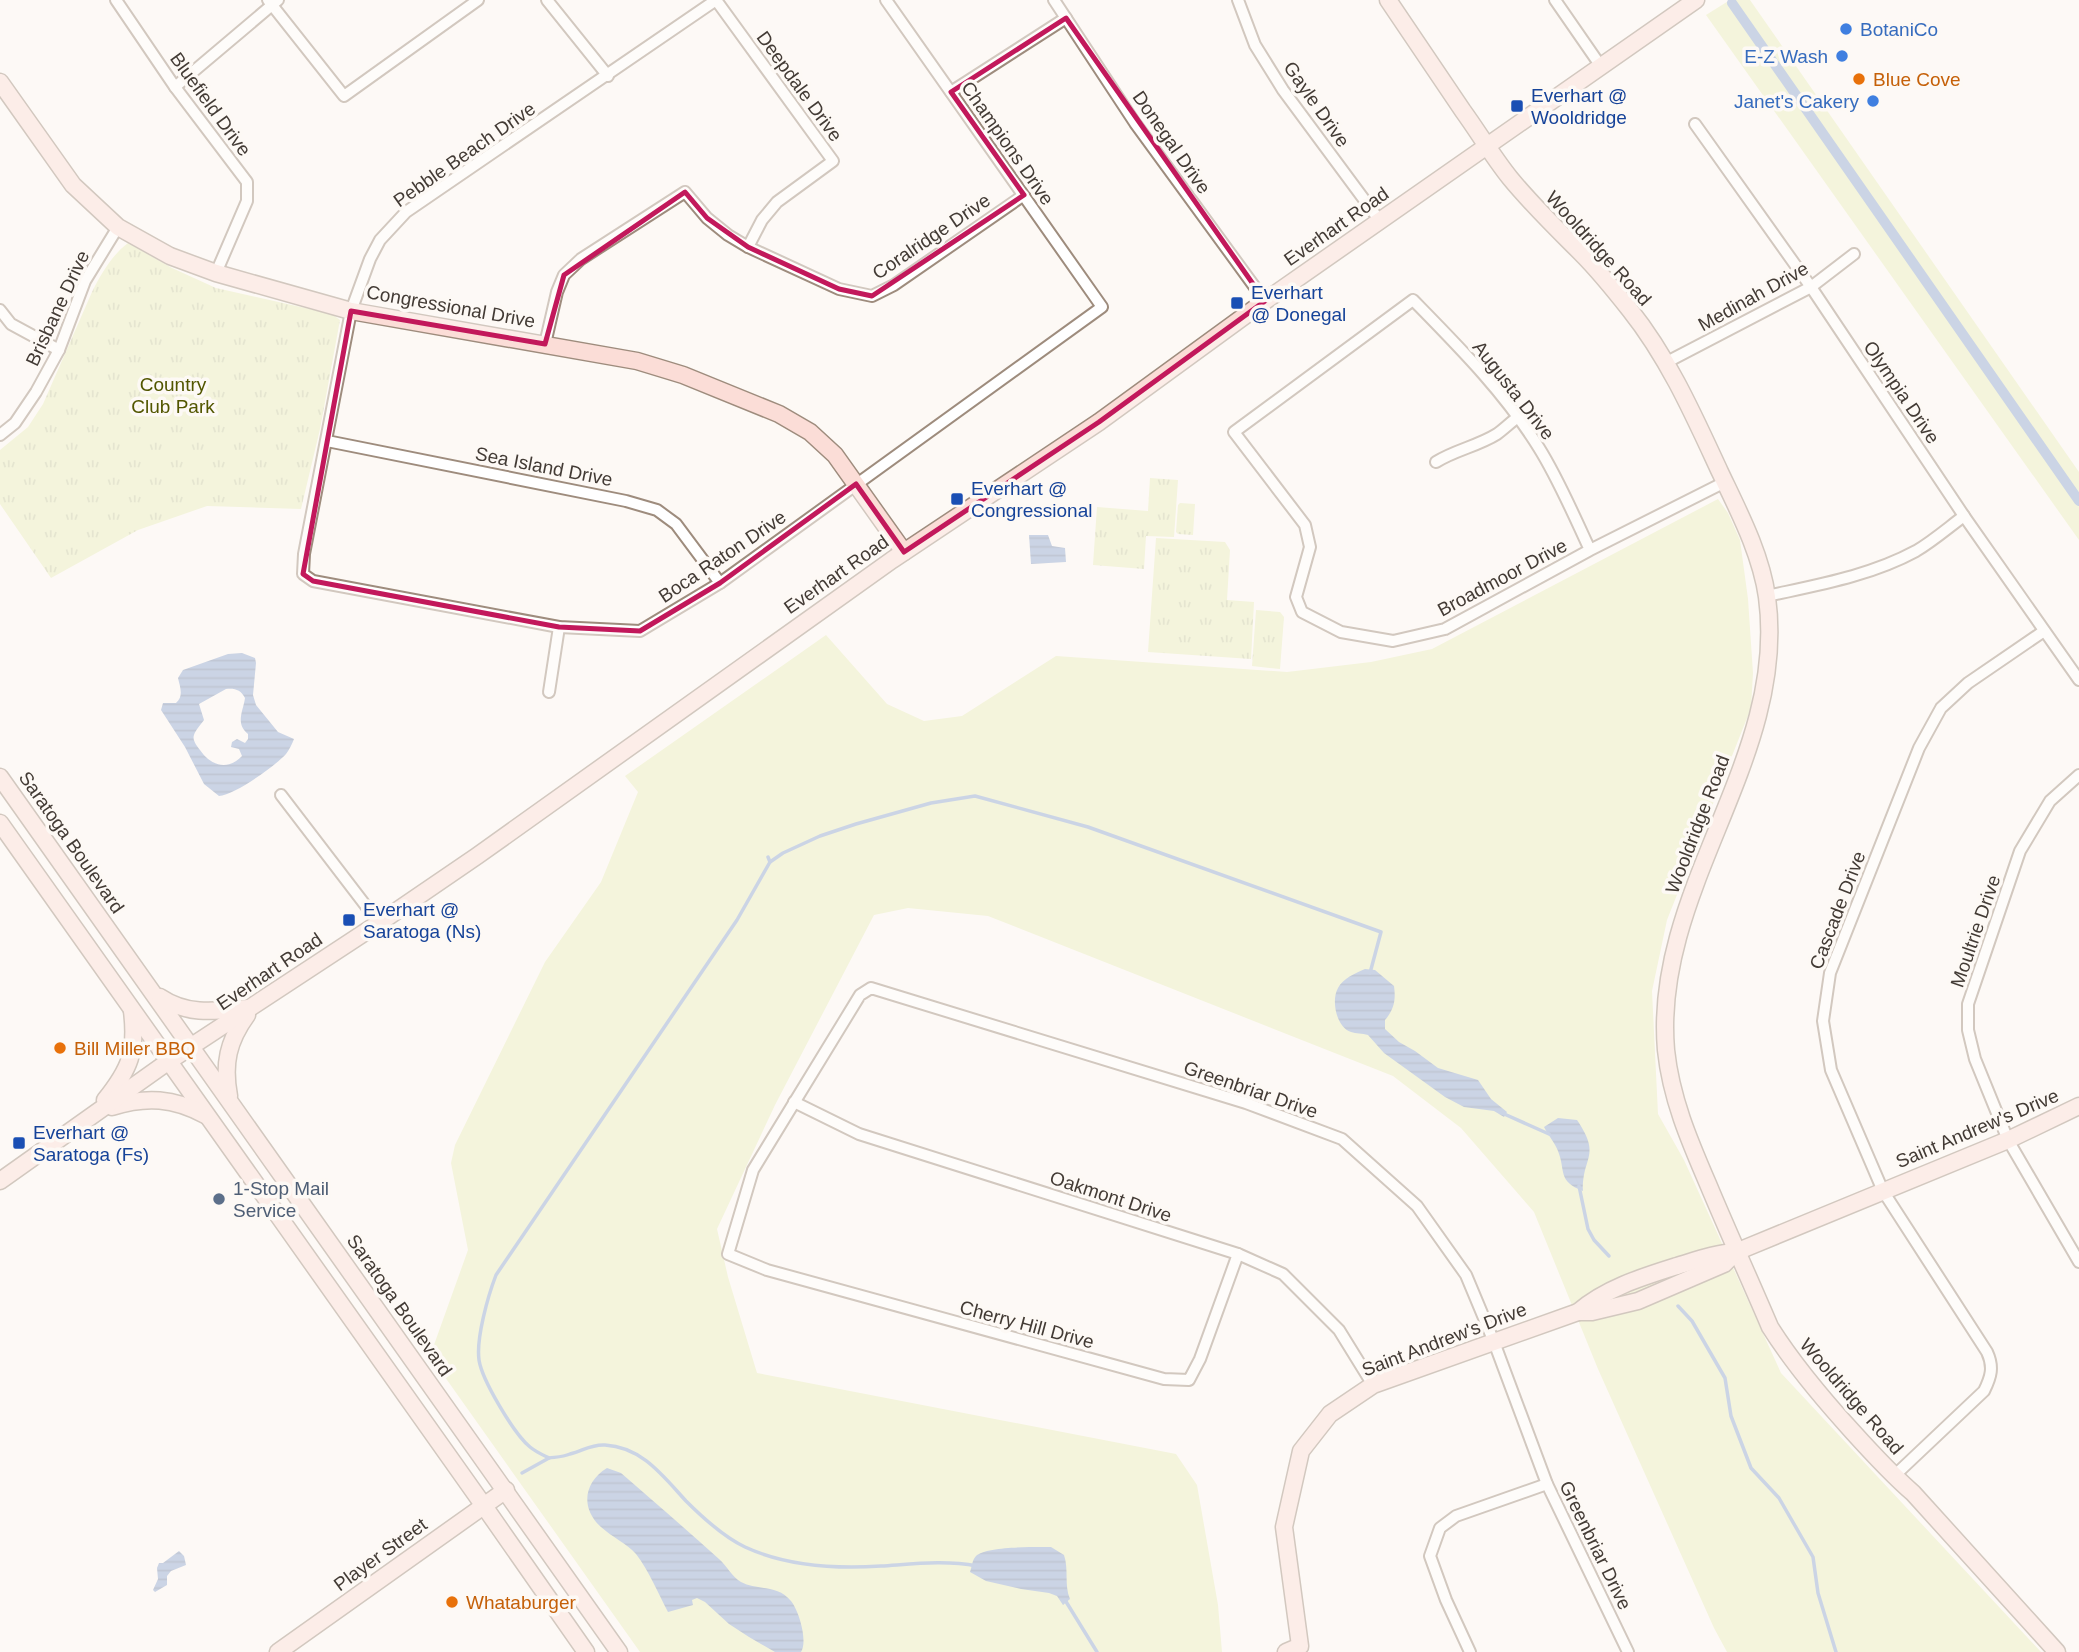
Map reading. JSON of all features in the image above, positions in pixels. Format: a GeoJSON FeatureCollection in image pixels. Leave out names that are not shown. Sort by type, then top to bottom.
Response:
{"type":"FeatureCollection","features":[{"type":"Feature","properties":{"kind":"main road","name":"Wooldridge Road"},"geometry":{"type":"LineString","coordinates":[[1388,0],[1487,145],[1537,210],[1584,256],[1632,313],[1667,362],[1743,520],[1760,567],[1767,596],[1770,647],[1768,673],[1759,714],[1749,750],[1690,897],[1670,972],[1666,1047],[1671,1085],[1686,1133],[1770,1328],[1788,1357],[1819,1395],[1894,1477],[1913,1493],[2057,1652]]}},
{"type":"Feature","properties":{"kind":"main road","name":"Everhart Road"},"geometry":{"type":"LineString","coordinates":[[0,1181],[169,1061],[379,923],[904,552],[1099,422],[1265,301],[1696,0]]}},
{"type":"Feature","properties":{"kind":"main road","name":"Congressional Drive"},"geometry":{"type":"LineString","coordinates":[[0,82],[73,185],[118,227],[170,256],[216,273],[351,311],[637,361],[672,371],[779,414],[810,432],[835,455],[904,552]]}},
{"type":"Feature","properties":{"kind":"main road","name":"Saratoga Boulevard"},"geometry":{"type":"LineString","coordinates":[[0,777],[619,1652]]}},
{"type":"Feature","properties":{"kind":"main road"},"geometry":{"type":"LineString","coordinates":[[0,823],[586,1652]]}},
{"type":"Feature","properties":{"kind":"main road"},"geometry":{"type":"LineString","coordinates":[[153,993],[178,1007],[195,1012],[252,1008]]}},
{"type":"Feature","properties":{"kind":"main road"},"geometry":{"type":"LineString","coordinates":[[230,1101],[226,1078],[228,1054],[234,1034],[252,1008]]}},
{"type":"Feature","properties":{"kind":"main road"},"geometry":{"type":"LineString","coordinates":[[91,1116],[119,1082],[129,1063],[133,1044],[132,1009]]}},
{"type":"Feature","properties":{"kind":"main road"},"geometry":{"type":"LineString","coordinates":[[91,1116],[115,1105],[163,1099],[186,1105],[207,1116]]}},
{"type":"Feature","properties":{"kind":"main road","name":"Saint Andrew's Drive"},"geometry":{"type":"LineString","coordinates":[[1296,1650],[1284,1527],[1301,1451],[1330,1414],[1373,1385],[1578,1312],[1592,1312],[1638,1301],[1724,1264],[1736,1252],[2008,1140],[2079,1106]]}},
{"type":"Feature","properties":{"kind":"main road","name":"Player Street"},"geometry":{"type":"LineString","coordinates":[[278,1652],[298,1647],[506,1490]]}},
{"type":"Feature","properties":{"kind":"street","name":"Bluefield Drive"},"geometry":{"type":"LineString","coordinates":[[116,0],[175,87],[247,182],[247,201],[216,273]]}},
{"type":"Feature","properties":{"kind":"street"},"geometry":{"type":"LineString","coordinates":[[175,87],[273,2],[344,96],[478,0]]}},
{"type":"Feature","properties":{"kind":"street"},"geometry":{"type":"LineString","coordinates":[[547,0],[608,76]]}},
{"type":"Feature","properties":{"kind":"street","name":"Pebble Beach Drive"},"geometry":{"type":"LineString","coordinates":[[303,574],[304,554],[351,311],[370,258],[380,240],[406,212],[716,0]]}},
{"type":"Feature","properties":{"kind":"street","name":"Deepdale Drive"},"geometry":{"type":"LineString","coordinates":[[716,0],[833,161],[777,202],[762,220],[748,247]]}},
{"type":"Feature","properties":{"kind":"street","name":"Champions Drive"},"geometry":{"type":"LineString","coordinates":[[886,0],[1102,307]]}},
{"type":"Feature","properties":{"kind":"street","name":"Donegal Drive"},"geometry":{"type":"LineString","coordinates":[[1054,0],[1135,123],[1265,301]]}},
{"type":"Feature","properties":{"kind":"street","name":"Gayle Drive"},"geometry":{"type":"LineString","coordinates":[[1238,0],[1255,45],[1283,90],[1380,221]]}},
{"type":"Feature","properties":{"kind":"street"},"geometry":{"type":"LineString","coordinates":[[1555,0],[1600,65]]}},
{"type":"Feature","properties":{"kind":"street"},"geometry":{"type":"LineString","coordinates":[[951,92],[1066,18]]}},
{"type":"Feature","properties":{"kind":"street","name":"Olympia Drive"},"geometry":{"type":"LineString","coordinates":[[1695,124],[1811,287],[1964,516],[2079,680]]}},
{"type":"Feature","properties":{"kind":"street","name":"Coralridge Drive"},"geometry":{"type":"LineString","coordinates":[[545,344],[557,292],[564,275],[581,259],[685,192],[707,218],[748,247],[839,289],[872,296],[894,285],[1024,195]]}},
{"type":"Feature","properties":{"kind":"street","name":"Brisbane Drive"},"geometry":{"type":"LineString","coordinates":[[0,435],[15,423],[60,351],[85,281],[118,227]]}},
{"type":"Feature","properties":{"kind":"street","name":"Medinah Drive"},"geometry":{"type":"LineString","coordinates":[[1667,362],[1811,287],[1854,254]]}},
{"type":"Feature","properties":{"kind":"street","name":"Augusta Drive"},"geometry":{"type":"LineString","coordinates":[[1296,597],[1310,547],[1305,525],[1234,432],[1413,300],[1469,357],[1518,417],[1541,450],[1590,550]]}},
{"type":"Feature","properties":{"kind":"street","name":"Boca Raton Drive"},"geometry":{"type":"LineString","coordinates":[[303,574],[313,581],[559,627],[640,631],[720,583],[1102,307]]}},
{"type":"Feature","properties":{"kind":"street"},"geometry":{"type":"LineString","coordinates":[[0,310],[11,324],[60,351]]}},
{"type":"Feature","properties":{"kind":"street"},"geometry":{"type":"LineString","coordinates":[[1436,462],[1496,434],[1518,417]]}},
{"type":"Feature","properties":{"kind":"street","name":"Sea Island Drive"},"geometry":{"type":"LineString","coordinates":[[327,441],[626,501],[657,510],[676,524],[720,583]]}},
{"type":"Feature","properties":{"kind":"street","name":"Broadmoor Drive"},"geometry":{"type":"LineString","coordinates":[[1296,597],[1302,612],[1341,632],[1393,641],[1445,629],[1590,550],[1725,482]]}},
{"type":"Feature","properties":{"kind":"street"},"geometry":{"type":"LineString","coordinates":[[1767,596],[1834,581],[1880,567],[1917,550],[1964,516]]}},
{"type":"Feature","properties":{"kind":"street"},"geometry":{"type":"LineString","coordinates":[[549,692],[559,627]]}},
{"type":"Feature","properties":{"kind":"street","name":"Cascade Drive"},"geometry":{"type":"LineString","coordinates":[[1894,1477],[1984,1391],[1992,1368],[1987,1352],[1883,1191],[1831,1070],[1822,1021],[1830,973],[1919,748],[1941,708],[1968,683],[2043,631]]}},
{"type":"Feature","properties":{"kind":"street","name":"Moultrie Drive"},"geometry":{"type":"LineString","coordinates":[[2079,775],[2050,801],[2020,851],[1968,1004],[1968,1030],[1975,1059],[2008,1140],[2079,1262]]}},
{"type":"Feature","properties":{"kind":"street"},"geometry":{"type":"LineString","coordinates":[[281,795],[379,923]]}},
{"type":"Feature","properties":{"kind":"street","name":"Greenbriar Drive"},"geometry":{"type":"LineString","coordinates":[[728,1254],[753,1170],[860,995],[871,988],[1246,1103],[1342,1139],[1417,1206],[1466,1275],[1547,1483],[1628,1652]]}},
{"type":"Feature","properties":{"kind":"street","name":"Oakmont Drive"},"geometry":{"type":"LineString","coordinates":[[794,1102],[859,1134],[1238,1254],[1283,1274],[1339,1330],[1373,1385]]}},
{"type":"Feature","properties":{"kind":"street","name":"Cherry Hill Drive"},"geometry":{"type":"LineString","coordinates":[[728,1254],[767,1270],[1164,1379],[1189,1380],[1200,1359],[1238,1254]]}},
{"type":"Feature","properties":{"kind":"street"},"geometry":{"type":"LineString","coordinates":[[1470,1652],[1446,1600],[1430,1556],[1440,1528],[1456,1516],[1547,1483]]}},
{"type":"Feature","properties":{"kind":"highlighted area"},"geometry":{"type":"Polygon","coordinates":[[[1066,18],[1265,301],[1099,422],[904,552],[856,484],[720,583],[640,631],[559,627],[313,581],[303,574],[351,311],[545,344],[564,275],[685,192],[707,218],[748,247],[839,289],[872,296],[1024,195],[951,92],[1066,18]]]}},
{"type":"Feature","properties":{"kind":"green space"},"geometry":{"type":"Polygon","coordinates":[[[1730,0],[1750,0],[2079,472],[2079,540],[1706,15],[1730,0]]]}},
{"type":"Feature","properties":{"kind":"green space","name":"Country Club Park"},"geometry":{"type":"Polygon","coordinates":[[[128,243],[172,268],[216,288],[332,314],[340,320],[320,429],[301,509],[207,506],[138,530],[51,578],[0,504],[0,450],[28,427],[43,404],[95,285],[112,259],[128,243]]]}},
{"type":"Feature","properties":{"kind":"green space"},"geometry":{"type":"Polygon","coordinates":[[[1150,478],[1178,480],[1174,537],[1146,536],[1144,569],[1093,565],[1097,507],[1148,511],[1150,478]]]}},
{"type":"Feature","properties":{"kind":"green space"},"geometry":{"type":"Polygon","coordinates":[[[1718,499],[1728,513],[1740,540],[1748,599],[1753,673],[1751,708],[1667,920],[1652,991],[1658,1114],[1684,1160],[1781,1373],[2041,1652],[1727,1652],[1598,1369],[1534,1212],[1461,1128],[1393,1076],[988,916],[908,908],[874,915],[775,1105],[717,1229],[728,1277],[757,1373],[1176,1454],[1197,1485],[1218,1605],[1222,1652],[640,1652],[430,1356],[468,1250],[451,1163],[455,1145],[545,962],[601,882],[638,792],[625,776],[826,635],[887,704],[924,721],[962,716],[1056,656],[1287,672],[1371,662],[1432,649],[1718,499]]]}},
{"type":"Feature","properties":{"kind":"green space"},"geometry":{"type":"Polygon","coordinates":[[[1180,503],[1195,504],[1193,535],[1176,532],[1180,503]]]}},
{"type":"Feature","properties":{"kind":"green space"},"geometry":{"type":"Polygon","coordinates":[[[1156,538],[1225,542],[1230,550],[1227,600],[1254,602],[1251,659],[1148,652],[1156,538]]]}},
{"type":"Feature","properties":{"kind":"green space"},"geometry":{"type":"Polygon","coordinates":[[[1256,610],[1280,612],[1284,617],[1280,669],[1252,666],[1256,610]]]}},
{"type":"Feature","properties":{"kind":"water"},"geometry":{"type":"Polygon","coordinates":[[[1029,535],[1048,535],[1052,546],[1065,548],[1066,562],[1031,564],[1029,535]]]}},
{"type":"Feature","properties":{"kind":"water"},"geometry":{"type":"Polygon","coordinates":[[[242,653],[255,658],[253,695],[256,705],[278,732],[294,739],[286,754],[264,772],[235,791],[219,796],[204,784],[185,747],[161,710],[163,703],[176,703],[180,697],[178,678],[183,670],[228,654],[242,653]],[[226,689],[199,704],[204,720],[194,737],[196,745],[204,755],[220,765],[231,764],[242,756],[239,749],[231,747],[232,742],[237,739],[245,743],[248,739],[241,721],[245,698],[240,691],[226,689]]]}},
{"type":"Feature","properties":{"kind":"water"},"geometry":{"type":"Polygon","coordinates":[[[1365,969],[1375,970],[1394,986],[1394,1004],[1385,1020],[1385,1029],[1399,1042],[1438,1068],[1478,1080],[1491,1099],[1507,1112],[1504,1117],[1494,1111],[1464,1107],[1445,1097],[1384,1053],[1368,1035],[1353,1033],[1342,1025],[1336,1013],[1335,999],[1338,988],[1350,976],[1365,969]]]}},
{"type":"Feature","properties":{"kind":"water"},"geometry":{"type":"Polygon","coordinates":[[[1558,1118],[1577,1120],[1588,1142],[1590,1149],[1583,1191],[1566,1179],[1558,1151],[1544,1127],[1558,1118]]]}},
{"type":"Feature","properties":{"kind":"water"},"geometry":{"type":"Polygon","coordinates":[[[607,1468],[621,1473],[719,1559],[738,1580],[786,1596],[794,1606],[802,1626],[804,1641],[801,1652],[775,1652],[729,1624],[697,1598],[692,1600],[693,1605],[668,1612],[636,1554],[601,1527],[590,1512],[589,1488],[593,1480],[607,1468]]]}},
{"type":"Feature","properties":{"kind":"water"},"geometry":{"type":"Polygon","coordinates":[[[1051,1547],[1064,1555],[1070,1599],[1063,1605],[1057,1596],[1049,1593],[986,1581],[970,1572],[976,1556],[990,1550],[1051,1547]]]}},
{"type":"Feature","properties":{"kind":"water"},"geometry":{"type":"Polygon","coordinates":[[[179,1551],[184,1556],[186,1565],[171,1571],[167,1576],[167,1585],[155,1592],[153,1590],[158,1579],[159,1563],[179,1551]]]}},
{"type":"Feature","properties":{"kind":"waterway"},"geometry":{"type":"LineString","coordinates":[[1732,3],[2079,501]]}},
{"type":"Feature","properties":{"kind":"waterway"},"geometry":{"type":"LineString","coordinates":[[768,857],[770,862],[820,836],[856,824],[931,803],[975,796],[1088,827],[1381,932],[1370,973]]}},
{"type":"Feature","properties":{"kind":"waterway"},"geometry":{"type":"LineString","coordinates":[[770,862],[737,920],[496,1275],[481,1329],[481,1369],[508,1419],[530,1447],[549,1458],[600,1445],[630,1451],[651,1464],[714,1526],[745,1547],[794,1562],[829,1566],[941,1563],[977,1566]]}},
{"type":"Feature","properties":{"kind":"waterway"},"geometry":{"type":"LineString","coordinates":[[1502,1113],[1549,1134]]}},
{"type":"Feature","properties":{"kind":"waterway"},"geometry":{"type":"LineString","coordinates":[[1579,1186],[1588,1229],[1609,1256]]}},
{"type":"Feature","properties":{"kind":"waterway"},"geometry":{"type":"LineString","coordinates":[[1678,1306],[1692,1321],[1725,1378],[1731,1416],[1751,1468],[1779,1498],[1813,1557],[1818,1593],[1836,1652]]}},
{"type":"Feature","properties":{"kind":"waterway"},"geometry":{"type":"LineString","coordinates":[[522,1473],[549,1458]]}},
{"type":"Feature","properties":{"kind":"waterway"},"geometry":{"type":"LineString","coordinates":[[1065,1600],[1097,1652]]}},
{"type":"Feature","properties":{"kind":"place","name":"BotaniCo"},"geometry":{"type":"Point","coordinates":[1846,29]}},
{"type":"Feature","properties":{"kind":"place","name":"E-Z Wash"},"geometry":{"type":"Point","coordinates":[1842,56]}},
{"type":"Feature","properties":{"kind":"place","name":"Blue Cove"},"geometry":{"type":"Point","coordinates":[1859,79]}},
{"type":"Feature","properties":{"kind":"place","name":"Janet's Cakery"},"geometry":{"type":"Point","coordinates":[1873,101]}},
{"type":"Feature","properties":{"kind":"place","name":"Everhart @ Wooldridge"},"geometry":{"type":"Point","coordinates":[1517,106]}},
{"type":"Feature","properties":{"kind":"place","name":"Everhart @ Donegal"},"geometry":{"type":"Point","coordinates":[1237,303]}},
{"type":"Feature","properties":{"kind":"place","name":"Everhart @ Congressional"},"geometry":{"type":"Point","coordinates":[957,499]}},
{"type":"Feature","properties":{"kind":"place","name":"Everhart @ Saratoga (Ns)"},"geometry":{"type":"Point","coordinates":[349,920]}},
{"type":"Feature","properties":{"kind":"place","name":"Bill Miller BBQ"},"geometry":{"type":"Point","coordinates":[60,1048]}},
{"type":"Feature","properties":{"kind":"place","name":"Everhart @ Saratoga (Fs)"},"geometry":{"type":"Point","coordinates":[19,1143]}},
{"type":"Feature","properties":{"kind":"place","name":"1-Stop Mail Service"},"geometry":{"type":"Point","coordinates":[219,1199]}},
{"type":"Feature","properties":{"kind":"place","name":"Whataburger"},"geometry":{"type":"Point","coordinates":[452,1602]}}]}
